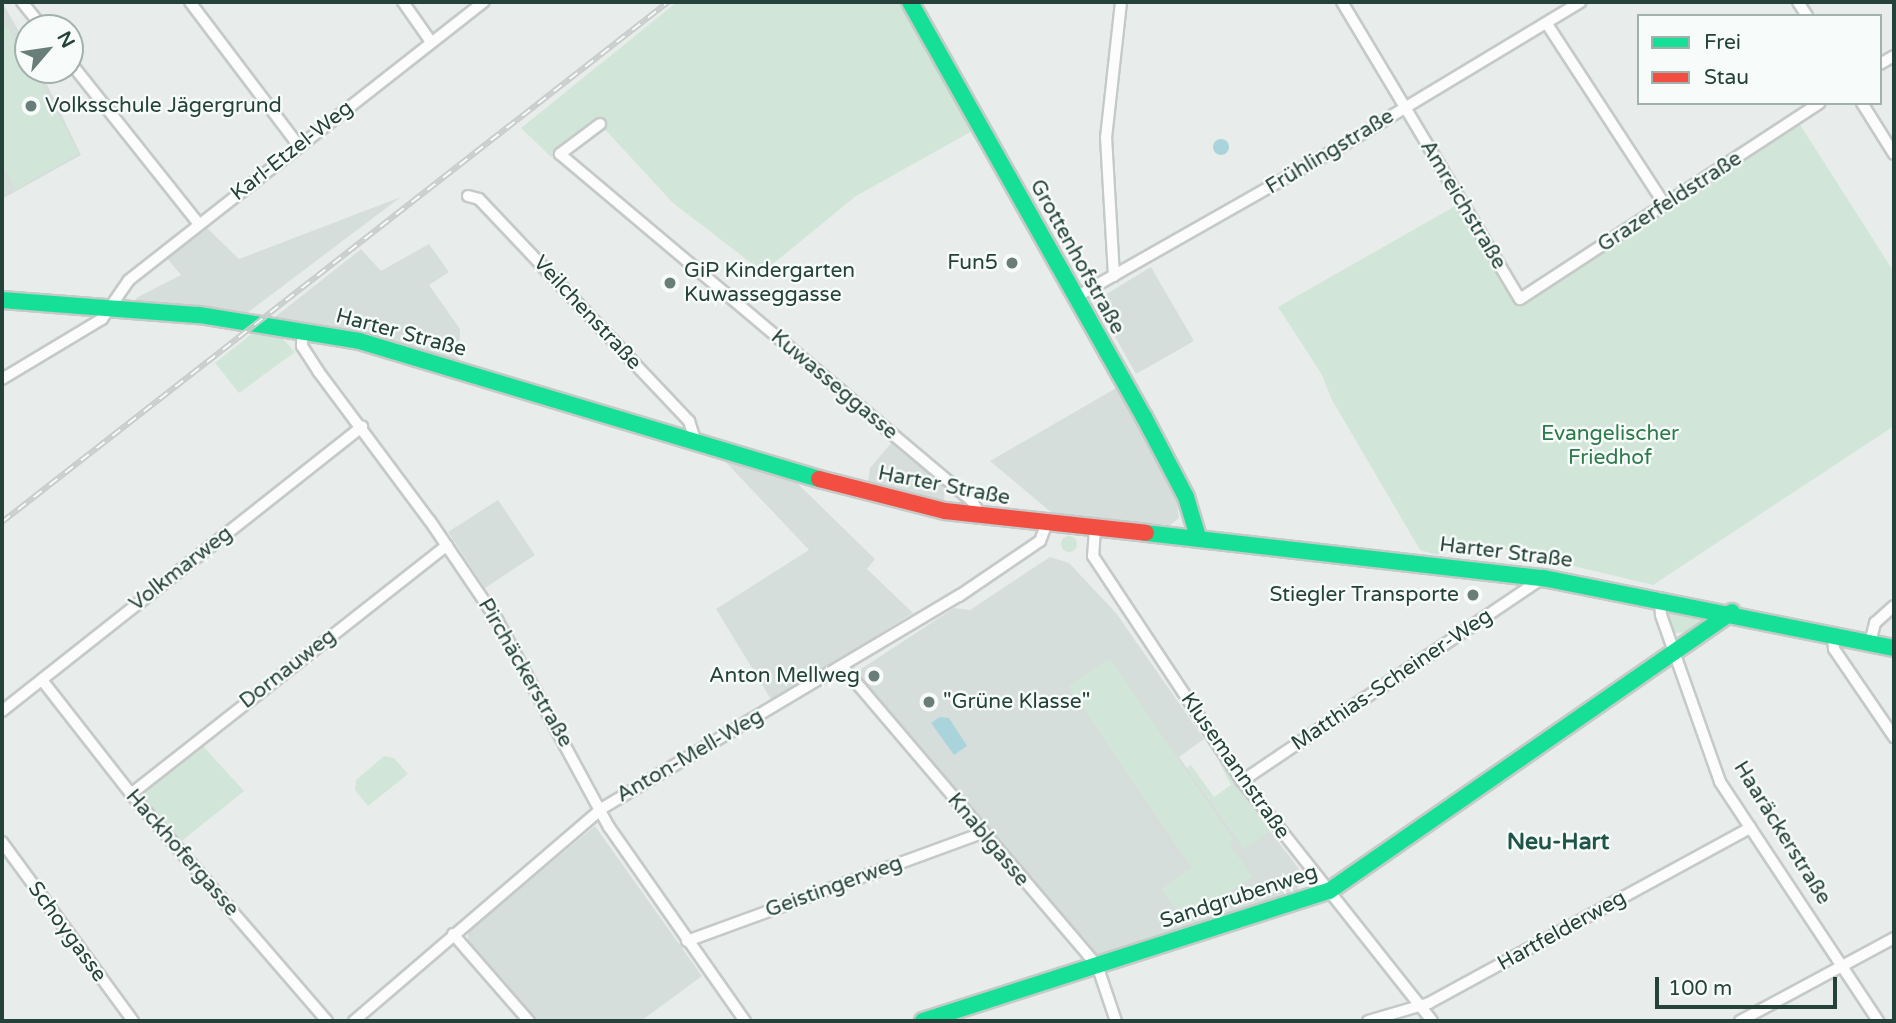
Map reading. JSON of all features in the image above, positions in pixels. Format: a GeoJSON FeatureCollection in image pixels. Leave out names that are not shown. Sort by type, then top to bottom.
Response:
{"type":"FeatureCollection","features":[{"type":"Feature","properties":{"kind":"main road","name":"Grottenhofstraße"},"geometry":{"type":"LineString","coordinates":[[909,2],[1186,497],[1198,537]]}},
{"type":"Feature","properties":{"kind":"main road","name":"Harter Straße"},"geometry":{"type":"LineString","coordinates":[[2,300],[199,315],[303,330],[430,361],[866,493],[981,516],[1046,525],[1198,537],[1543,578],[1732,612],[1894,648]]}},
{"type":"Feature","properties":{"kind":"main road"},"geometry":{"type":"LineString","coordinates":[[1675,654],[1732,612]]}},
{"type":"Feature","properties":{"kind":"main road","name":"Sandgrubenweg"},"geometry":{"type":"LineString","coordinates":[[923,1021],[1329,891],[1675,654]]}},
{"type":"Feature","properties":{"kind":"street"},"geometry":{"type":"LineString","coordinates":[[190,2],[298,145]]}},
{"type":"Feature","properties":{"kind":"street"},"geometry":{"type":"LineString","coordinates":[[403,2],[431,42]]}},
{"type":"Feature","properties":{"kind":"street","name":"Karl-Etzel-Weg"},"geometry":{"type":"LineString","coordinates":[[2,379],[102,319],[129,280],[484,2]]}},
{"type":"Feature","properties":{"kind":"street"},"geometry":{"type":"LineString","coordinates":[[1114,276],[1105,138],[1121,2]]}},
{"type":"Feature","properties":{"kind":"street","name":"Amreichstraße"},"geometry":{"type":"LineString","coordinates":[[1342,2],[1520,299]]}},
{"type":"Feature","properties":{"kind":"street","name":"Frühlingstraße"},"geometry":{"type":"LineString","coordinates":[[1076,297],[1404,108],[1580,2]]}},
{"type":"Feature","properties":{"kind":"street"},"geometry":{"type":"LineString","coordinates":[[1547,23],[1665,205]]}},
{"type":"Feature","properties":{"kind":"street"},"geometry":{"type":"LineString","coordinates":[[84,80],[199,224]]}},
{"type":"Feature","properties":{"kind":"street","name":"Grazerfeldstraße"},"geometry":{"type":"LineString","coordinates":[[1520,299],[1816,105]]}},
{"type":"Feature","properties":{"kind":"street"},"geometry":{"type":"LineString","coordinates":[[1863,105],[1894,154]]}},
{"type":"Feature","properties":{"kind":"street","name":"Kuwasseggasse"},"geometry":{"type":"LineString","coordinates":[[600,124],[560,154],[972,501],[981,516]]}},
{"type":"Feature","properties":{"kind":"street","name":"Veilchenstraße"},"geometry":{"type":"LineString","coordinates":[[468,196],[479,199],[689,422],[695,440]]}},
{"type":"Feature","properties":{"kind":"street","name":"Pirchäckerstraße"},"geometry":{"type":"LineString","coordinates":[[303,330],[302,346],[447,545],[523,665],[601,809],[687,941],[745,1021]]}},
{"type":"Feature","properties":{"kind":"street","name":"Volkmarweg"},"geometry":{"type":"LineString","coordinates":[[2,711],[362,428]]}},
{"type":"Feature","properties":{"kind":"street","name":"Anton-Mell-Weg"},"geometry":{"type":"LineString","coordinates":[[354,1021],[601,809],[843,667],[1040,541],[1046,525]]}},
{"type":"Feature","properties":{"kind":"street","name":"Klusemannstraße"},"geometry":{"type":"LineString","coordinates":[[1095,529],[1093,556],[1242,781],[1432,1021]]}},
{"type":"Feature","properties":{"kind":"street","name":"Dornauweg"},"geometry":{"type":"LineString","coordinates":[[131,794],[447,545]]}},
{"type":"Feature","properties":{"kind":"street","name":"Matthias-Scheiner-Weg"},"geometry":{"type":"LineString","coordinates":[[1242,781],[1543,578]]}},
{"type":"Feature","properties":{"kind":"street","name":"Haaräckerstraße"},"geometry":{"type":"LineString","coordinates":[[1660,598],[1675,654],[1720,782],[1878,1021]]}},
{"type":"Feature","properties":{"kind":"street"},"geometry":{"type":"LineString","coordinates":[[1870,643],[1874,623],[1894,606]]}},
{"type":"Feature","properties":{"kind":"street"},"geometry":{"type":"LineString","coordinates":[[1833,635],[1834,649],[1894,737]]}},
{"type":"Feature","properties":{"kind":"street","name":"Knablgasse"},"geometry":{"type":"LineString","coordinates":[[843,667],[1097,965],[1116,1021]]}},
{"type":"Feature","properties":{"kind":"street","name":"Hackhofergasse"},"geometry":{"type":"LineString","coordinates":[[43,680],[131,794],[327,1021]]}},
{"type":"Feature","properties":{"kind":"street","name":"Hartfelderweg"},"geometry":{"type":"LineString","coordinates":[[1368,1021],[1429,1003],[1750,828]]}},
{"type":"Feature","properties":{"kind":"street","name":"Geistingerweg"},"geometry":{"type":"LineString","coordinates":[[687,941],[982,833]]}},
{"type":"Feature","properties":{"kind":"street","name":"Schoygasse"},"geometry":{"type":"LineString","coordinates":[[2,842],[133,1021]]}},
{"type":"Feature","properties":{"kind":"street"},"geometry":{"type":"LineString","coordinates":[[453,934],[529,1021]]}},
{"type":"Feature","properties":{"kind":"street"},"geometry":{"type":"LineString","coordinates":[[1740,1021],[1844,968],[1894,938]]}},
{"type":"Feature","properties":{"kind":"shaded area","name":"Volksschule Jägergrund"},"geometry":{"type":"Polygon","coordinates":[[[2,2],[14,23],[14,84],[47,84],[81,155],[2,199],[2,2]]]}},
{"type":"Feature","properties":{"kind":"shaded area"},"geometry":{"type":"Polygon","coordinates":[[[401,197],[231,325],[121,315],[138,297],[181,275],[166,257],[205,226],[239,259],[401,197]]]}},
{"type":"Feature","properties":{"kind":"shaded area"},"geometry":{"type":"Polygon","coordinates":[[[429,244],[449,272],[429,285],[460,329],[459,362],[361,334],[275,317],[361,249],[381,271],[429,244]]]}},
{"type":"Feature","properties":{"kind":"shaded area"},"geometry":{"type":"Polygon","coordinates":[[[1151,267],[1194,341],[1136,374],[1095,301],[1151,267]]]}},
{"type":"Feature","properties":{"kind":"shaded area"},"geometry":{"type":"Polygon","coordinates":[[[1118,387],[1177,502],[1179,518],[1170,525],[1058,518],[990,461],[1118,387]]]}},
{"type":"Feature","properties":{"kind":"shaded area"},"geometry":{"type":"Polygon","coordinates":[[[893,441],[945,484],[944,501],[868,482],[870,468],[893,441]]]}},
{"type":"Feature","properties":{"kind":"shaded area"},"geometry":{"type":"Polygon","coordinates":[[[722,458],[796,482],[875,559],[867,569],[913,613],[772,701],[716,609],[809,550],[722,458]]]}},
{"type":"Feature","properties":{"kind":"shaded area"},"geometry":{"type":"Polygon","coordinates":[[[498,500],[535,555],[485,588],[448,532],[498,500]]]}},
{"type":"Feature","properties":{"kind":"shaded area"},"geometry":{"type":"Polygon","coordinates":[[[1050,557],[1069,563],[1116,613],[1204,739],[1179,757],[1244,847],[1270,831],[1299,869],[1298,893],[1103,956],[1089,951],[860,678],[861,669],[954,608],[970,610],[1050,557]]]}},
{"type":"Feature","properties":{"kind":"shaded area"},"geometry":{"type":"Polygon","coordinates":[[[595,826],[702,976],[641,1021],[538,1021],[468,940],[468,932],[595,826]]]}},
{"type":"Feature","properties":{"kind":"green space"},"geometry":{"type":"Polygon","coordinates":[[[677,2],[902,2],[974,130],[856,196],[763,272],[673,203],[600,124],[551,157],[521,128],[677,2]]]}},
{"type":"Feature","properties":{"kind":"green space","name":"Volksschule Jägergrund"},"geometry":{"type":"Polygon","coordinates":[[[7,25],[14,40],[14,84],[41,84],[79,153],[16,189],[2,164],[2,28],[7,25]]]}},
{"type":"Feature","properties":{"kind":"green space","name":"Evangelischer Friedhof"},"geometry":{"type":"Polygon","coordinates":[[[1799,123],[1894,272],[1894,426],[1653,585],[1565,564],[1565,557],[1453,544],[1437,555],[1420,550],[1332,400],[1321,373],[1278,307],[1457,205],[1517,304],[1521,305],[1799,123]]]}},
{"type":"Feature","properties":{"kind":"green space"},"geometry":{"type":"Polygon","coordinates":[[[254,332],[280,336],[295,352],[239,393],[215,363],[254,332]]]}},
{"type":"Feature","properties":{"kind":"green space"},"geometry":{"type":"Polygon","coordinates":[[[1066,536],[1072,536],[1077,544],[1075,550],[1066,552],[1061,547],[1061,541],[1066,536]]]}},
{"type":"Feature","properties":{"kind":"green space"},"geometry":{"type":"Polygon","coordinates":[[[1668,611],[1714,619],[1701,632],[1671,633],[1668,611]]]}},
{"type":"Feature","properties":{"kind":"green space"},"geometry":{"type":"Polygon","coordinates":[[[1110,659],[1233,840],[1229,844],[1252,877],[1186,923],[1162,889],[1192,868],[1069,686],[1110,659]]]}},
{"type":"Feature","properties":{"kind":"green space"},"geometry":{"type":"Polygon","coordinates":[[[202,745],[244,791],[178,844],[145,805],[143,795],[202,745]]]}},
{"type":"Feature","properties":{"kind":"green space"},"geometry":{"type":"Polygon","coordinates":[[[384,756],[394,758],[408,774],[368,806],[355,790],[356,780],[384,756]]]}},
{"type":"Feature","properties":{"kind":"green space"},"geometry":{"type":"Polygon","coordinates":[[[1218,760],[1270,831],[1244,848],[1187,768],[1191,765],[1214,797],[1231,785],[1218,760]]]}},
{"type":"Feature","properties":{"kind":"water"},"geometry":{"type":"Polygon","coordinates":[[[1218,139],[1224,139],[1229,147],[1227,153],[1218,155],[1213,150],[1213,144],[1218,139]]]}},
{"type":"Feature","properties":{"kind":"water"},"geometry":{"type":"Polygon","coordinates":[[[940,717],[949,718],[967,746],[954,755],[931,723],[940,717]]]}},
{"type":"Feature","properties":{"kind":"railway"},"geometry":{"type":"LineString","coordinates":[[2,522],[668,2]]}},
{"type":"Feature","properties":{"kind":"traffic: fast"},"geometry":{"type":"LineString","coordinates":[[910,2],[1144,417],[1186,497],[1198,537]]}},
{"type":"Feature","properties":{"kind":"traffic: fast"},"geometry":{"type":"LineString","coordinates":[[2,300],[199,315],[359,341],[819,479]]}},
{"type":"Feature","properties":{"kind":"traffic: fast"},"geometry":{"type":"LineString","coordinates":[[1146,533],[1543,578],[1894,648]]}},
{"type":"Feature","properties":{"kind":"traffic: fast"},"geometry":{"type":"LineString","coordinates":[[923,1021],[1329,891],[1732,612]]}},
{"type":"Feature","properties":{"kind":"traffic: jam"},"geometry":{"type":"LineString","coordinates":[[819,479],[945,511],[1146,533]]}},
{"type":"Feature","properties":{"kind":"place","name":"Volksschule Jägergrund"},"geometry":{"type":"Point","coordinates":[31,106]}},
{"type":"Feature","properties":{"kind":"place","name":"Fun5"},"geometry":{"type":"Point","coordinates":[1012,263]}},
{"type":"Feature","properties":{"kind":"place","name":"GiP Kindergarten Kuwasseggasse"},"geometry":{"type":"Point","coordinates":[670,283]}},
{"type":"Feature","properties":{"kind":"place","name":"Stiegler Transporte"},"geometry":{"type":"Point","coordinates":[1473,595]}},
{"type":"Feature","properties":{"kind":"place","name":"Anton Mellweg"},"geometry":{"type":"Point","coordinates":[874,676]}},
{"type":"Feature","properties":{"kind":"place","name":"\"Grüne Klasse\""},"geometry":{"type":"Point","coordinates":[929,702]}},
{"type":"Feature","properties":{"kind":"district","name":"Neu-Hart"},"geometry":{"type":"Point","coordinates":[1558,842]}}]}
